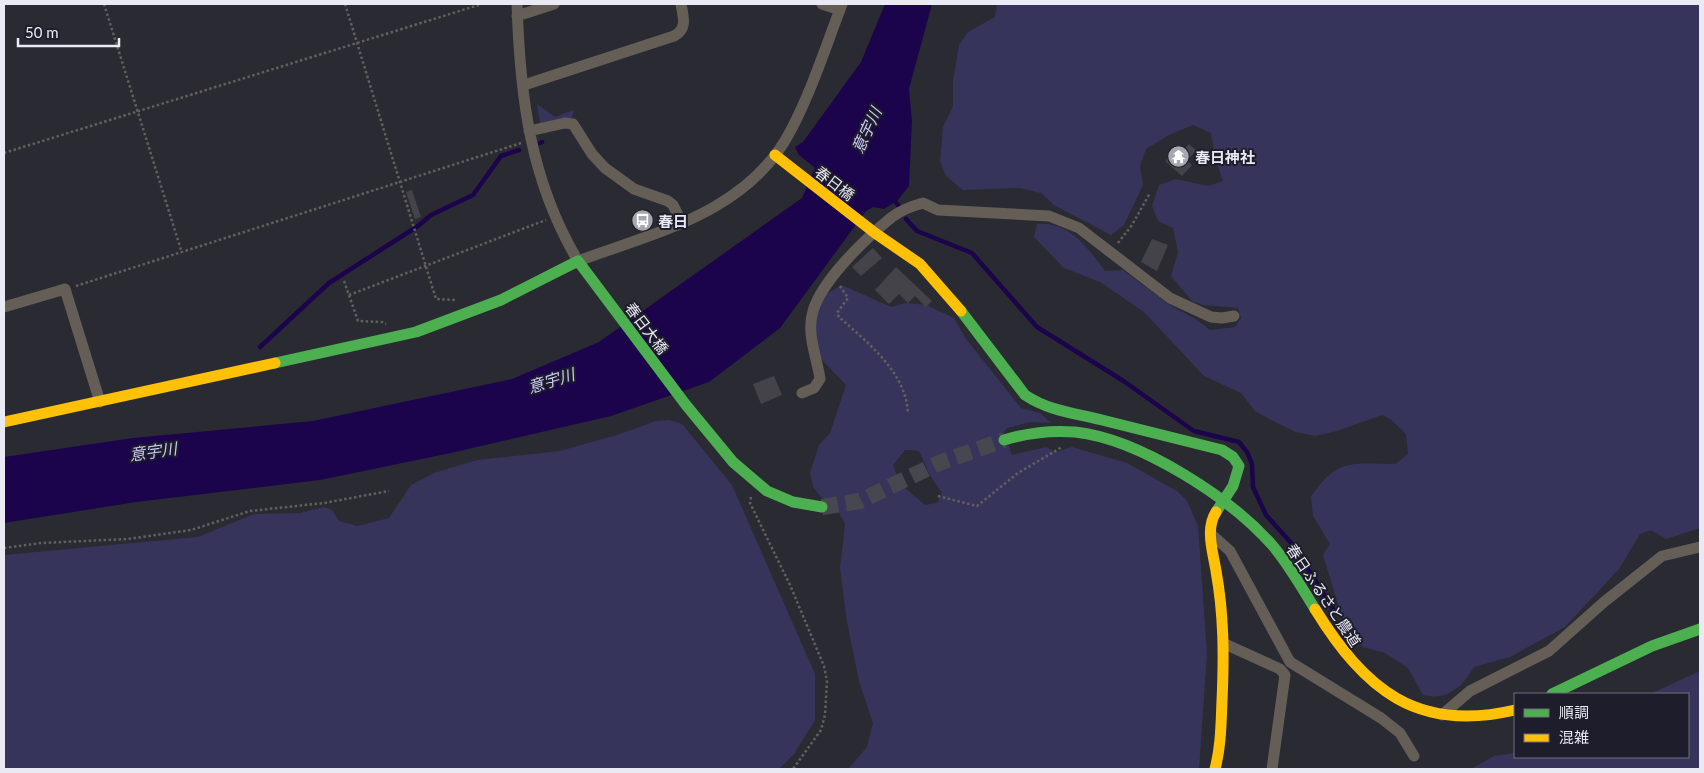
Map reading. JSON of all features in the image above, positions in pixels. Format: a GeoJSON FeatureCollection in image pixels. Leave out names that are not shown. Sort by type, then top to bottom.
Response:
{"type":"FeatureCollection","features":[{"type":"Feature","properties":{"kind":"street"},"geometry":{"type":"LineString","coordinates":[[517,4],[530,136],[538,174],[555,216],[581,265]]}},
{"type":"Feature","properties":{"kind":"street"},"geometry":{"type":"LineString","coordinates":[[517,16],[554,4]]}},
{"type":"Feature","properties":{"kind":"street"},"geometry":{"type":"LineString","coordinates":[[524,85],[678,34],[682,30],[684,20],[681,4]]}},
{"type":"Feature","properties":{"kind":"street"},"geometry":{"type":"LineString","coordinates":[[4,422],[392,338],[468,314],[682,224],[723,203],[743,189],[779,158],[841,7],[822,4]]}},
{"type":"Feature","properties":{"kind":"street"},"geometry":{"type":"LineString","coordinates":[[530,136],[565,123],[573,124],[598,162],[634,189],[668,201],[676,211],[682,224]]}},
{"type":"Feature","properties":{"kind":"street","name":"春日橋"},"geometry":{"type":"LineString","coordinates":[[779,158],[872,231],[920,264],[974,326],[1024,395],[1039,404],[1057,411],[1095,418],[1222,450],[1233,457],[1239,466],[1237,476],[1211,520],[1211,534]]}},
{"type":"Feature","properties":{"kind":"street"},"geometry":{"type":"LineString","coordinates":[[802,393],[814,388],[820,379],[812,346],[813,312],[819,296],[872,231],[893,216],[912,206],[923,203],[938,210],[1049,216],[1080,228],[1170,298],[1211,317],[1234,316]]}},
{"type":"Feature","properties":{"kind":"street","name":"春日大橋"},"geometry":{"type":"LineString","coordinates":[[581,265],[686,405],[733,462],[758,485]]}},
{"type":"Feature","properties":{"kind":"street"},"geometry":{"type":"LineString","coordinates":[[4,307],[65,289],[100,402]]}},
{"type":"Feature","properties":{"kind":"street","name":"春日ふるさと農道"},"geometry":{"type":"LineString","coordinates":[[1004,440],[1036,433],[1068,432],[1104,438],[1132,449],[1205,488],[1244,515],[1272,545],[1297,577],[1337,644],[1362,674],[1383,691],[1421,710],[1469,719],[1499,715],[1514,710]]}},
{"type":"Feature","properties":{"kind":"street"},"geometry":{"type":"LineString","coordinates":[[758,485],[792,502],[822,506]]}},
{"type":"Feature","properties":{"kind":"street"},"geometry":{"type":"LineString","coordinates":[[1211,534],[1223,608],[1225,644],[1220,749],[1215,769]]}},
{"type":"Feature","properties":{"kind":"street"},"geometry":{"type":"LineString","coordinates":[[1211,534],[1230,551],[1290,662],[1380,718],[1400,733],[1414,756]]}},
{"type":"Feature","properties":{"kind":"street"},"geometry":{"type":"LineString","coordinates":[[1442,715],[1470,691],[1549,651],[1604,602],[1662,556],[1700,547]]}},
{"type":"Feature","properties":{"kind":"street"},"geometry":{"type":"LineString","coordinates":[[1554,693],[1652,646],[1700,629]]}},
{"type":"Feature","properties":{"kind":"street"},"geometry":{"type":"LineString","coordinates":[[1225,644],[1285,675],[1272,769]]}},
{"type":"Feature","properties":{"kind":"street"},"geometry":{"type":"LineString","coordinates":[[1282,672],[1290,662]]}},
{"type":"Feature","properties":{"kind":"path"},"geometry":{"type":"LineString","coordinates":[[104,4],[182,253]]}},
{"type":"Feature","properties":{"kind":"path"},"geometry":{"type":"LineString","coordinates":[[345,4],[436,299],[462,301],[468,314]]}},
{"type":"Feature","properties":{"kind":"path"},"geometry":{"type":"LineString","coordinates":[[4,153],[482,4]]}},
{"type":"Feature","properties":{"kind":"path"},"geometry":{"type":"LineString","coordinates":[[65,289],[401,183],[530,136]]}},
{"type":"Feature","properties":{"kind":"path"},"geometry":{"type":"LineString","coordinates":[[1111,252],[1132,224],[1150,193]]}},
{"type":"Feature","properties":{"kind":"path"},"geometry":{"type":"LineString","coordinates":[[349,295],[555,216]]}},
{"type":"Feature","properties":{"kind":"path"},"geometry":{"type":"LineString","coordinates":[[836,273],[841,289],[848,298],[837,313],[839,317],[878,352],[899,384],[908,404],[908,413]]}},
{"type":"Feature","properties":{"kind":"path"},"geometry":{"type":"LineString","coordinates":[[344,282],[358,321],[382,322],[386,324],[392,338]]}},
{"type":"Feature","properties":{"kind":"path"},"geometry":{"type":"LineString","coordinates":[[938,496],[977,506],[1018,473],[1064,446],[1068,432]]}},
{"type":"Feature","properties":{"kind":"path"},"geometry":{"type":"LineString","coordinates":[[758,485],[750,498],[750,503],[790,585],[824,666],[827,681],[826,706],[821,730],[793,769]]}},
{"type":"Feature","properties":{"kind":"path"},"geometry":{"type":"LineString","coordinates":[[4,548],[41,543],[128,539],[191,530],[250,511],[324,504],[389,491]]}},
{"type":"Feature","properties":{"kind":"shaded area"},"geometry":{"type":"Polygon","coordinates":[[[997,4],[1700,4],[1700,528],[1666,539],[1651,530],[1640,534],[1619,569],[1565,627],[1510,657],[1474,667],[1459,686],[1447,694],[1439,696],[1423,695],[1408,668],[1385,653],[1363,647],[1347,633],[1323,555],[1330,544],[1313,516],[1311,497],[1320,484],[1338,469],[1358,464],[1396,464],[1408,454],[1406,434],[1390,419],[1382,415],[1337,431],[1315,436],[1296,432],[1273,421],[1255,411],[1241,393],[1204,376],[1144,312],[1100,282],[1064,268],[1034,237],[1037,224],[1048,224],[1068,231],[1084,245],[1105,271],[1123,270],[1171,306],[1194,318],[1210,330],[1235,327],[1241,318],[1238,308],[1203,305],[1192,301],[1171,276],[1178,252],[1173,228],[1158,221],[1152,206],[1159,185],[1176,179],[1208,186],[1223,181],[1215,158],[1211,133],[1193,125],[1169,135],[1146,149],[1140,166],[1143,185],[1124,225],[1111,235],[1054,205],[1041,193],[1020,188],[963,190],[946,176],[940,161],[943,127],[953,106],[953,81],[959,45],[968,32],[995,17],[997,4]]]}},
{"type":"Feature","properties":{"kind":"shaded area"},"geometry":{"type":"Polygon","coordinates":[[[537,104],[555,117],[574,110],[572,118],[561,122],[540,123],[537,104]]]}},
{"type":"Feature","properties":{"kind":"shaded area"},"geometry":{"type":"Polygon","coordinates":[[[842,285],[891,307],[906,303],[926,305],[954,318],[966,339],[1021,408],[1040,413],[1051,423],[1031,422],[1007,428],[1004,432],[1012,455],[1046,447],[1056,452],[1072,447],[1127,463],[1177,491],[1187,501],[1198,526],[1207,654],[1199,769],[848,769],[867,747],[873,723],[859,681],[847,622],[840,568],[845,524],[837,509],[821,497],[813,487],[810,473],[819,445],[830,433],[846,385],[821,359],[814,329],[815,313],[824,295],[842,285]],[[905,450],[893,465],[898,479],[905,488],[925,505],[937,503],[942,493],[929,474],[920,452],[905,450]]]}},
{"type":"Feature","properties":{"kind":"shaded area"},"geometry":{"type":"Polygon","coordinates":[[[669,420],[682,424],[732,485],[815,674],[815,720],[794,754],[779,769],[4,769],[4,555],[198,537],[254,514],[300,513],[324,507],[332,510],[339,521],[357,526],[389,518],[411,485],[434,473],[477,460],[560,451],[620,434],[656,421],[669,420]]]}},
{"type":"Feature","properties":{"kind":"shaded area"},"geometry":{"type":"Polygon","coordinates":[[[1700,671],[1700,769],[1471,769],[1494,756],[1514,753],[1514,758],[1689,758],[1689,693],[1652,693],[1700,671]]]}},
{"type":"Feature","properties":{"kind":"water","name":"意宇川"},"geometry":{"type":"Polygon","coordinates":[[[885,4],[932,4],[909,89],[912,121],[909,186],[898,200],[884,209],[873,207],[866,211],[780,328],[709,382],[611,416],[451,453],[320,480],[136,502],[4,523],[4,457],[133,438],[313,421],[512,379],[599,342],[802,198],[815,168],[798,154],[795,147],[803,142],[861,62],[885,4]]]}},
{"type":"Feature","properties":{"kind":"building","name":"春日神社"},"geometry":{"type":"Polygon","coordinates":[[[1189,144],[1196,150],[1187,161],[1192,165],[1182,176],[1165,161],[1175,150],[1179,154],[1189,144]]]}},
{"type":"Feature","properties":{"kind":"building"},"geometry":{"type":"Polygon","coordinates":[[[412,190],[421,217],[415,219],[406,192],[412,190]]]}},
{"type":"Feature","properties":{"kind":"building"},"geometry":{"type":"Polygon","coordinates":[[[1152,239],[1168,245],[1157,271],[1141,262],[1152,239]]]}},
{"type":"Feature","properties":{"kind":"building"},"geometry":{"type":"Polygon","coordinates":[[[873,248],[882,258],[861,276],[852,267],[873,248]]]}},
{"type":"Feature","properties":{"kind":"building"},"geometry":{"type":"Polygon","coordinates":[[[896,267],[932,301],[926,307],[915,296],[908,303],[899,294],[889,304],[875,290],[896,267]]]}},
{"type":"Feature","properties":{"kind":"building"},"geometry":{"type":"Polygon","coordinates":[[[774,376],[782,395],[761,404],[753,384],[774,376]]]}},
{"type":"Feature","properties":{"kind":"waterway"},"geometry":{"type":"LineString","coordinates":[[260,347],[329,283],[418,226],[431,215],[473,195],[501,156],[519,150]]}},
{"type":"Feature","properties":{"kind":"waterway"},"geometry":{"type":"LineString","coordinates":[[892,197],[900,208]]}},
{"type":"Feature","properties":{"kind":"waterway"},"geometry":{"type":"LineString","coordinates":[[906,219],[917,231],[972,253],[1037,327],[1122,380],[1194,431],[1239,442],[1247,452],[1252,464],[1253,487],[1266,515],[1293,545],[1335,612]]}},
{"type":"Feature","properties":{"kind":"tunnel"},"geometry":{"type":"LineString","coordinates":[[822,507],[860,501],[939,463],[1004,440]]}},
{"type":"Feature","properties":{"kind":"traffic: fast"},"geometry":{"type":"LineString","coordinates":[[275,363],[416,332],[501,300],[578,261],[686,405],[733,462],[767,491],[793,502],[822,507]]}},
{"type":"Feature","properties":{"kind":"traffic: fast"},"geometry":{"type":"LineString","coordinates":[[961,311],[1025,395],[1043,405],[1222,450],[1233,457],[1239,466],[1233,486],[1216,512]]}},
{"type":"Feature","properties":{"kind":"traffic: fast"},"geometry":{"type":"LineString","coordinates":[[1004,440],[1039,433],[1075,432],[1100,437],[1155,458],[1209,491],[1255,528],[1273,546],[1315,609]]}},
{"type":"Feature","properties":{"kind":"traffic: fast"},"geometry":{"type":"LineString","coordinates":[[1554,693],[1652,646],[1700,629]]}},
{"type":"Feature","properties":{"kind":"traffic: slow"},"geometry":{"type":"LineString","coordinates":[[775,155],[875,233],[920,264],[961,311]]}},
{"type":"Feature","properties":{"kind":"traffic: slow"},"geometry":{"type":"LineString","coordinates":[[4,422],[275,363]]}},
{"type":"Feature","properties":{"kind":"traffic: slow"},"geometry":{"type":"LineString","coordinates":[[1215,769],[1220,735],[1223,668],[1221,604],[1210,533],[1216,512]]}},
{"type":"Feature","properties":{"kind":"traffic: slow"},"geometry":{"type":"LineString","coordinates":[[1315,609],[1334,638],[1354,662],[1374,683],[1397,698],[1422,710],[1449,715],[1480,716],[1514,710]]}},
{"type":"Feature","properties":{"kind":"place","name":"春日神社"},"geometry":{"type":"Point","coordinates":[1179,157]}},
{"type":"Feature","properties":{"kind":"place","name":"春日"},"geometry":{"type":"Point","coordinates":[642,221]}}]}
